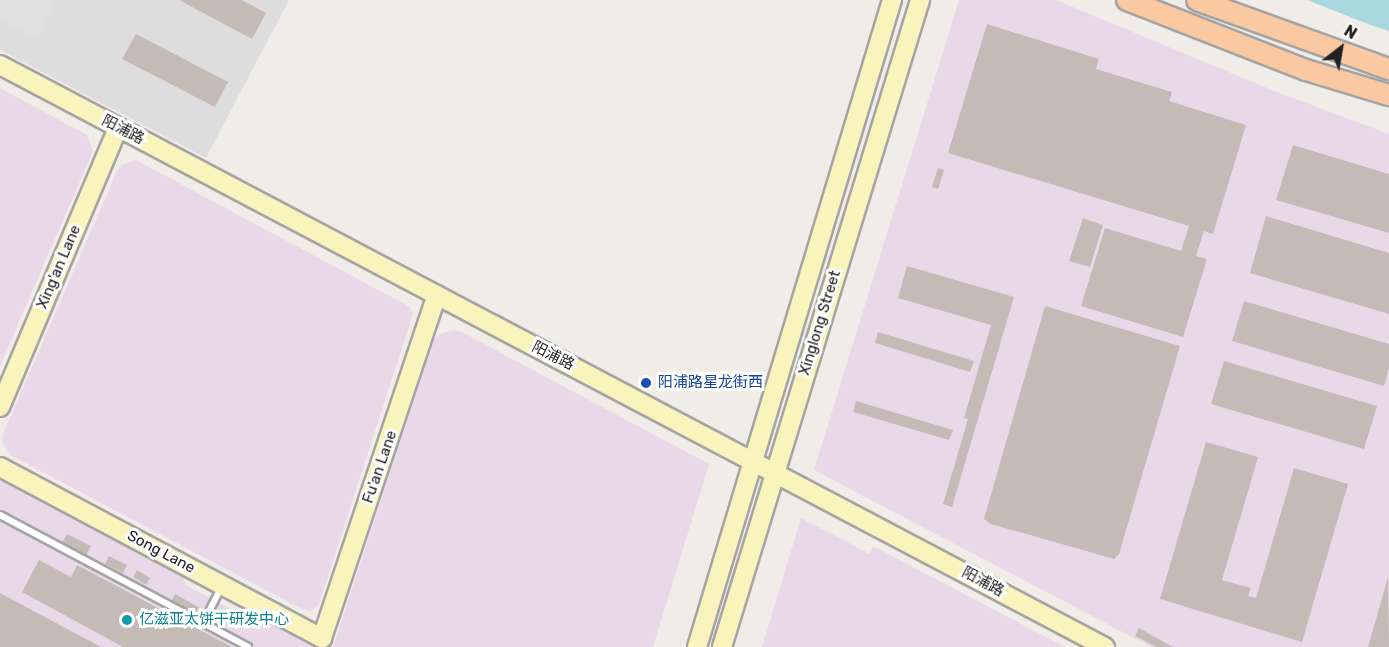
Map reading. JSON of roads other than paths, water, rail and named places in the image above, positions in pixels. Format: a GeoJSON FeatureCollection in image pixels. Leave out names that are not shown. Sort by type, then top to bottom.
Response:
{"type":"FeatureCollection","features":[{"type":"Feature","properties":{"kind":"main road"},"geometry":{"type":"LineString","coordinates":[[1127,0],[1306,70],[1389,94]]}},
{"type":"Feature","properties":{"kind":"main road"},"geometry":{"type":"LineString","coordinates":[[1197,0],[1389,69]]}},
{"type":"Feature","properties":{"kind":"street","name":"Xinglong Street"},"geometry":{"type":"LineString","coordinates":[[698,647],[892,0]]}},
{"type":"Feature","properties":{"kind":"street","name":"Xinglong Street"},"geometry":{"type":"LineString","coordinates":[[722,647],[920,0]]}},
{"type":"Feature","properties":{"kind":"street","name":"阳浦路"},"geometry":{"type":"LineString","coordinates":[[0,65],[1106,647]]}},
{"type":"Feature","properties":{"kind":"street","name":"Xing'an Lane"},"geometry":{"type":"LineString","coordinates":[[0,407],[118,127]]}},
{"type":"Feature","properties":{"kind":"street","name":"Fu'an Lane"},"geometry":{"type":"LineString","coordinates":[[322,638],[437,295]]}},
{"type":"Feature","properties":{"kind":"street","name":"Song Lane"},"geometry":{"type":"LineString","coordinates":[[0,467],[322,638]]}},
{"type":"Feature","properties":{"kind":"lane"},"geometry":{"type":"LineString","coordinates":[[0,515],[248,647]]}},
{"type":"Feature","properties":{"kind":"lane"},"geometry":{"type":"LineString","coordinates":[[202,623],[222,585]]}},
{"type":"Feature","properties":{"kind":"water"},"geometry":{"type":"Polygon","coordinates":[[[1307,0],[1389,0],[1389,31],[1368,24],[1307,0]]]}},
{"type":"Feature","properties":{"kind":"place","name":"阳浦路星龙街西"},"geometry":{"type":"Point","coordinates":[646,383]}},
{"type":"Feature","properties":{"kind":"place","name":"亿滋亚太饼干研发中心"},"geometry":{"type":"Point","coordinates":[127,620]}}]}
